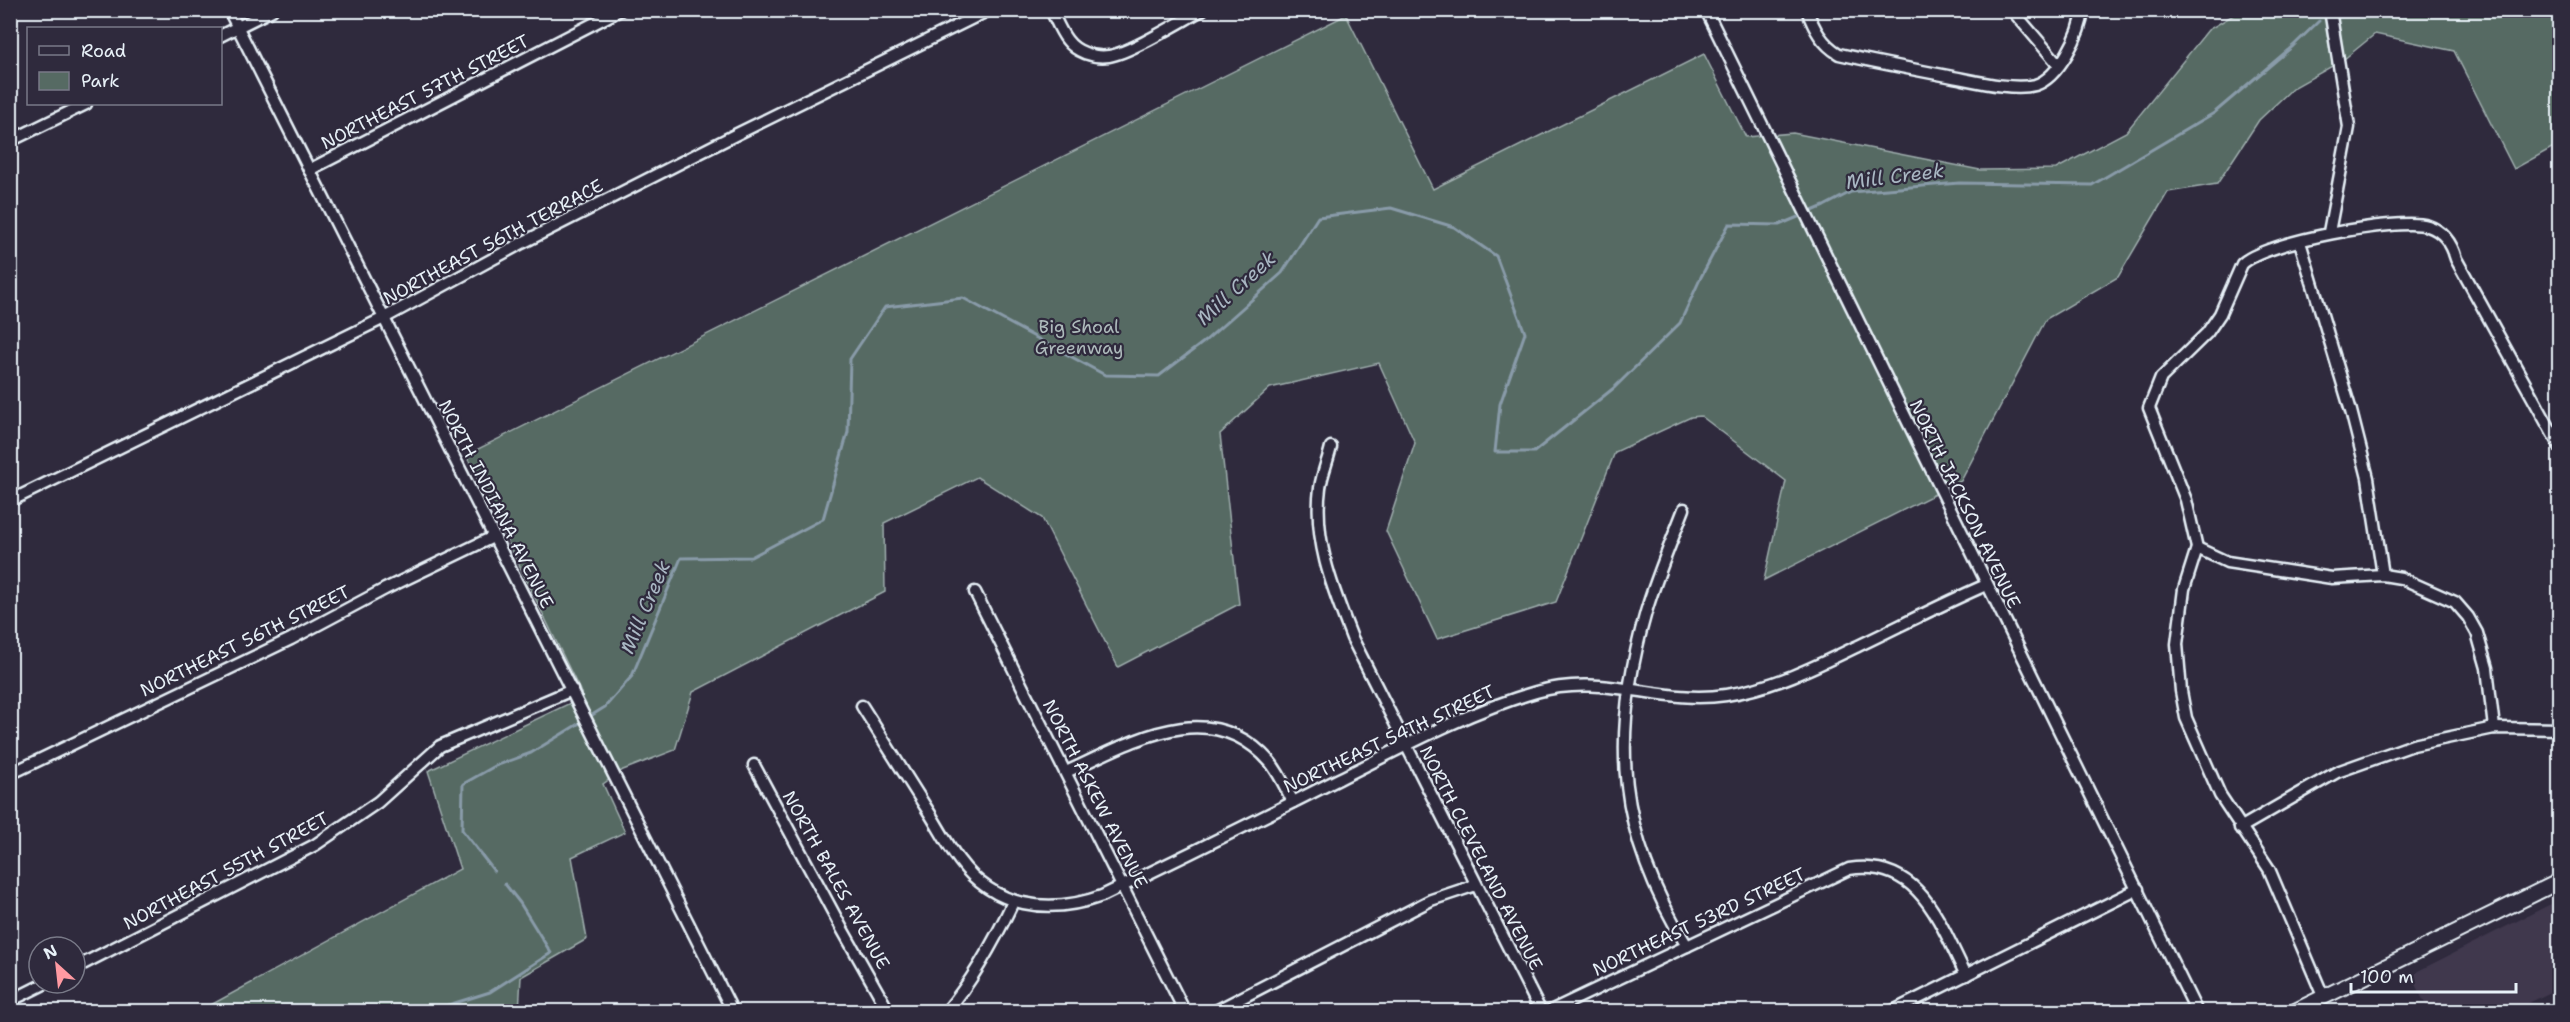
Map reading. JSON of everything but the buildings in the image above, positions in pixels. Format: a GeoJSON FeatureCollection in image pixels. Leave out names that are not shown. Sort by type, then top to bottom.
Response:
{"type":"FeatureCollection","features":[{"type":"Feature","properties":{"kind":"main road"},"geometry":{"type":"LineString","coordinates":[[2293,1011],[2386,968],[2559,880]]}},
{"type":"Feature","properties":{"kind":"street","name":"NORTH INDIANA AVENUE"},"geometry":{"type":"LineString","coordinates":[[229,10],[733,1011]]}},
{"type":"Feature","properties":{"kind":"street"},"geometry":{"type":"LineString","coordinates":[[222,35],[272,10]]}},
{"type":"Feature","properties":{"kind":"street","name":"NORTHEAST 57TH STREET"},"geometry":{"type":"LineString","coordinates":[[309,170],[620,10]]}},
{"type":"Feature","properties":{"kind":"street","name":"NORTHEAST 56TH TERRACE"},"geometry":{"type":"LineString","coordinates":[[10,501],[384,318],[522,243],[989,10]]}},
{"type":"Feature","properties":{"kind":"street"},"geometry":{"type":"LineString","coordinates":[[1051,10],[1066,39],[1080,51],[1102,57],[1118,54],[1202,10]]}},
{"type":"Feature","properties":{"kind":"street","name":"NORTH JACKSON AVENUE"},"geometry":{"type":"LineString","coordinates":[[1706,10],[1986,585],[2197,1011]]}},
{"type":"Feature","properties":{"kind":"street"},"geometry":{"type":"LineString","coordinates":[[1807,10],[1818,35],[1827,46],[1839,54],[2000,85],[2035,85],[2059,64],[2077,38],[2083,10]]}},
{"type":"Feature","properties":{"kind":"street"},"geometry":{"type":"LineString","coordinates":[[2012,10],[2059,64]]}},
{"type":"Feature","properties":{"kind":"street"},"geometry":{"type":"LineString","coordinates":[[2329,232],[2349,128],[2330,10]]}},
{"type":"Feature","properties":{"kind":"street"},"geometry":{"type":"LineString","coordinates":[[10,141],[84,105]]}},
{"type":"Feature","properties":{"kind":"street"},"geometry":{"type":"LineString","coordinates":[[2323,996],[2269,869],[2240,828],[2203,759],[2186,718],[2177,644],[2184,589],[2197,548],[2186,500],[2149,408],[2154,391],[2161,378],[2207,333],[2220,314],[2242,264],[2247,259],[2267,249],[2300,242],[2329,232],[2415,224],[2429,227],[2440,233],[2451,246],[2559,447]]}},
{"type":"Feature","properties":{"kind":"street"},"geometry":{"type":"LineString","coordinates":[[2300,242],[2351,411],[2368,478],[2383,575]]}},
{"type":"Feature","properties":{"kind":"street","name":"NORTH CLEVELAND AVENUE"},"geometry":{"type":"LineString","coordinates":[[1331,447],[1320,485],[1320,532],[1325,561],[1352,638],[1541,1011]]}},
{"type":"Feature","properties":{"kind":"street"},"geometry":{"type":"LineString","coordinates":[[1684,509],[1647,610],[1629,688],[1624,772],[1633,825],[1658,894],[1687,945]]}},
{"type":"Feature","properties":{"kind":"street","name":"NORTHEAST 56TH STREET"},"geometry":{"type":"LineString","coordinates":[[10,774],[291,639],[385,589],[493,537]]}},
{"type":"Feature","properties":{"kind":"street"},"geometry":{"type":"LineString","coordinates":[[2197,548],[2227,562],[2332,578],[2383,575],[2400,578],[2455,602],[2468,617],[2477,633],[2487,668],[2494,728]]}},
{"type":"Feature","properties":{"kind":"street","name":"NORTHEAST 54TH STREET"},"geometry":{"type":"LineString","coordinates":[[1013,902],[1052,907],[1069,906],[1094,899],[1465,717],[1538,691],[1583,684],[1686,697],[1728,695],[1812,669],[1986,585]]}},
{"type":"Feature","properties":{"kind":"street","name":"NORTH ASKEW AVENUE"},"geometry":{"type":"LineString","coordinates":[[975,592],[1185,1011]]}},
{"type":"Feature","properties":{"kind":"street","name":"NORTHEAST 55TH STREET"},"geometry":{"type":"LineString","coordinates":[[87,962],[315,845],[378,802],[440,746],[572,690]]}},
{"type":"Feature","properties":{"kind":"street"},"geometry":{"type":"LineString","coordinates":[[862,706],[957,859],[974,877],[1013,902],[999,931],[972,975],[946,1011]]}},
{"type":"Feature","properties":{"kind":"street"},"geometry":{"type":"LineString","coordinates":[[1066,772],[1164,729],[1209,728],[1238,738],[1258,751],[1279,775],[1293,802]]}},
{"type":"Feature","properties":{"kind":"street"},"geometry":{"type":"LineString","coordinates":[[2240,828],[2346,768],[2413,745],[2494,728],[2559,729]]}},
{"type":"Feature","properties":{"kind":"street","name":"NORTH BALES AVENUE"},"geometry":{"type":"LineString","coordinates":[[754,765],[889,1011]]}},
{"type":"Feature","properties":{"kind":"street","name":"NORTHEAST 53RD STREET"},"geometry":{"type":"LineString","coordinates":[[1548,1011],[1849,869],[1866,867],[1897,874],[1922,894],[1932,907],[1966,975]]}},
{"type":"Feature","properties":{"kind":"street"},"geometry":{"type":"LineString","coordinates":[[1214,1011],[1431,900],[1476,885]]}},
{"type":"Feature","properties":{"kind":"street"},"geometry":{"type":"LineString","coordinates":[[1891,1011],[2138,889]]}},
{"type":"Feature","properties":{"kind":"street"},"geometry":{"type":"LineString","coordinates":[[10,1001],[27,992]]}},
{"type":"Feature","properties":{"kind":"shaded area"},"geometry":{"type":"Polygon","coordinates":[[[2559,900],[2559,988],[2512,1011],[2429,1011],[2410,975],[2559,900]]]}},
{"type":"Feature","properties":{"kind":"green space","name":"Big Shoal Greenway"},"geometry":{"type":"Polygon","coordinates":[[[2240,11],[2559,11],[2559,144],[2514,169],[2454,51],[2375,34],[2343,60],[2293,88],[2259,120],[2217,184],[2168,192],[2118,277],[2046,319],[1961,481],[1764,580],[1786,481],[1701,416],[1691,417],[1615,452],[1556,602],[1437,639],[1386,531],[1415,443],[1379,363],[1270,388],[1220,434],[1239,604],[1118,667],[1042,518],[977,477],[884,523],[885,592],[693,692],[675,750],[623,770],[603,784],[625,832],[572,857],[587,939],[521,977],[519,1011],[198,1012],[460,869],[428,771],[583,697],[466,455],[1346,15],[1433,189],[1704,54],[1746,137],[1793,133],[1980,170],[2056,169],[2126,132],[2208,30],[2240,11]]]}},
{"type":"Feature","properties":{"kind":"waterway","name":"Mill Creek"},"geometry":{"type":"LineString","coordinates":[[2338,17],[2367,10]]}},
{"type":"Feature","properties":{"kind":"waterway","name":"Mill Creek"},"geometry":{"type":"LineString","coordinates":[[589,717],[605,707],[632,676],[681,558],[751,557],[823,519],[848,432],[850,359],[885,307],[963,298],[1105,375],[1159,376],[1205,341],[1282,273],[1318,217],[1391,208],[1454,227],[1496,256],[1525,333],[1500,404],[1495,452],[1534,452],[1615,387],[1680,323],[1729,224],[1779,225],[1851,192],[1959,183],[2092,185],[2214,113],[2319,21]]}},
{"type":"Feature","properties":{"kind":"waterway","name":"Mill Creek"},"geometry":{"type":"LineString","coordinates":[[494,871],[462,830],[463,784],[495,766],[531,753],[583,721]]}},
{"type":"Feature","properties":{"kind":"waterway","name":"Mill Creek"},"geometry":{"type":"LineString","coordinates":[[426,1012],[490,992],[551,953],[520,903],[505,884]]}}]}
